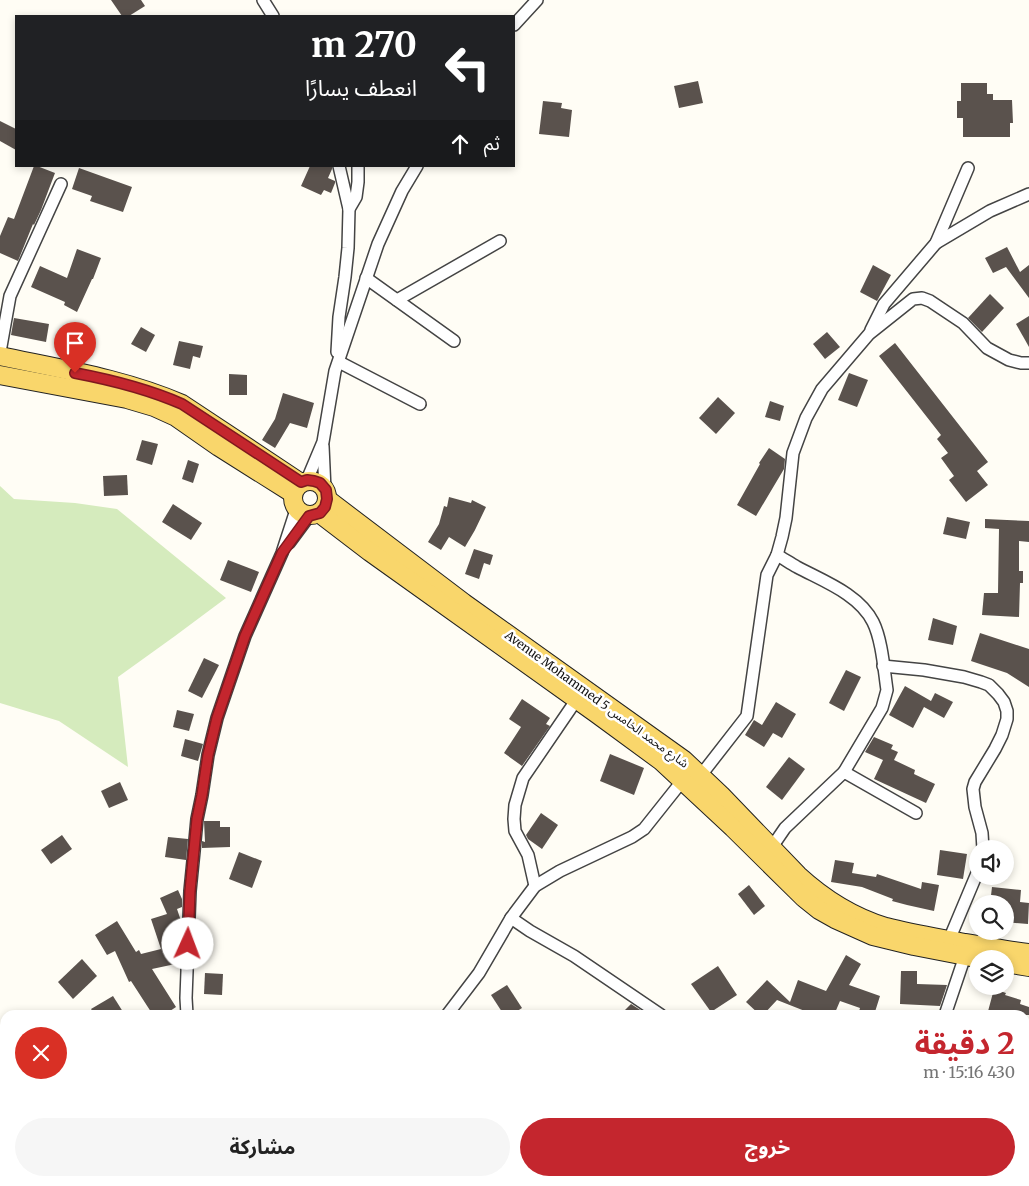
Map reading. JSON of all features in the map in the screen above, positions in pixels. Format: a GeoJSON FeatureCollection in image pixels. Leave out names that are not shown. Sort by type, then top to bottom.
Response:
{"type":"FeatureCollection","features":[{"type":"Feature","properties":{"kind":"main road","name":"Avenue Mohammed 5 شارع محمد الخامس"},"geometry":{"type":"LineString","coordinates":[[0,356],[143,389],[182,404],[310,498],[464,603],[684,760],[810,886],[845,909],[886,926],[949,940],[1029,953]]}},
{"type":"Feature","properties":{"kind":"main road","name":"Avenue Mohammed 5 شارع محمد الخامس"},"geometry":{"type":"LineString","coordinates":[[0,375],[127,399],[154,407],[176,417],[219,447],[310,498],[370,552],[661,761],[804,898],[828,914],[873,936],[969,956]]}},
{"type":"Feature","properties":{"kind":"main road"},"geometry":{"type":"LineString","coordinates":[[1014,964],[1029,967]]}},
{"type":"Feature","properties":{"kind":"street"},"geometry":{"type":"LineString","coordinates":[[263,0],[273,15]]}},
{"type":"Feature","properties":{"kind":"street"},"geometry":{"type":"LineString","coordinates":[[515,24],[537,0]]}},
{"type":"Feature","properties":{"kind":"street"},"geometry":{"type":"LineString","coordinates":[[337,367],[339,317],[348,248],[349,209],[339,167]]}},
{"type":"Feature","properties":{"kind":"street"},"geometry":{"type":"LineString","coordinates":[[349,209],[356,197],[358,167]]}},
{"type":"Feature","properties":{"kind":"street"},"geometry":{"type":"LineString","coordinates":[[187,1010],[190,891],[197,819],[208,755],[217,718],[245,636],[282,553],[310,498],[337,367],[378,244],[402,191],[416,167]]}},
{"type":"Feature","properties":{"kind":"street"},"geometry":{"type":"LineString","coordinates":[[869,334],[884,304],[936,242],[968,168]]}},
{"type":"Feature","properties":{"kind":"street"},"geometry":{"type":"LineString","coordinates":[[0,352],[5,294],[61,184]]}},
{"type":"Feature","properties":{"kind":"street"},"geometry":{"type":"LineString","coordinates":[[936,242],[990,211],[1029,194]]}},
{"type":"Feature","properties":{"kind":"street"},"geometry":{"type":"LineString","coordinates":[[397,300],[500,241]]}},
{"type":"Feature","properties":{"kind":"street"},"geometry":{"type":"LineString","coordinates":[[366,278],[454,341]]}},
{"type":"Feature","properties":{"kind":"street"},"geometry":{"type":"LineString","coordinates":[[701,775],[747,716],[767,575],[778,555],[786,518],[793,453],[806,418],[822,389],[869,334],[913,299],[922,298],[930,300],[963,322],[987,348],[1009,360],[1029,363]]}},
{"type":"Feature","properties":{"kind":"street"},"geometry":{"type":"LineString","coordinates":[[337,367],[420,404]]}},
{"type":"Feature","properties":{"kind":"street"},"geometry":{"type":"LineString","coordinates":[[310,498],[323,442]]}},
{"type":"Feature","properties":{"kind":"street"},"geometry":{"type":"LineString","coordinates":[[772,847],[786,828],[844,772],[882,708],[887,690],[880,640],[868,613],[832,584],[796,567],[778,555]]}},
{"type":"Feature","properties":{"kind":"street"},"geometry":{"type":"LineString","coordinates":[[883,666],[924,670],[981,682],[989,686],[1004,702],[1008,711],[1002,735],[975,782],[973,789],[982,840]]}},
{"type":"Feature","properties":{"kind":"street"},"geometry":{"type":"LineString","coordinates":[[535,886],[528,855],[515,831],[515,805],[524,778],[577,699]]}},
{"type":"Feature","properties":{"kind":"street"},"geometry":{"type":"LineString","coordinates":[[844,772],[916,813]]}},
{"type":"Feature","properties":{"kind":"street"},"geometry":{"type":"LineString","coordinates":[[451,1010],[480,973],[511,918],[535,886],[560,871],[632,837],[644,829],[683,780]]}},
{"type":"Feature","properties":{"kind":"street"},"geometry":{"type":"LineString","coordinates":[[949,940],[972,885]]}},
{"type":"Feature","properties":{"kind":"street"},"geometry":{"type":"LineString","coordinates":[[511,918],[574,956],[654,1010]]}},
{"type":"Feature","properties":{"kind":"street"},"geometry":{"type":"LineString","coordinates":[[947,1010],[969,965]]}},
{"type":"Feature","properties":{"kind":"green space"},"geometry":{"type":"Polygon","coordinates":[[[0,486],[14,499],[75,503],[117,509],[226,598],[118,677],[128,767],[59,721],[0,703],[0,486]]]}},
{"type":"Feature","properties":{"kind":"building"},"geometry":{"type":"Polygon","coordinates":[[[111,0],[141,0],[145,6],[131,15],[121,15],[111,0]]]}},
{"type":"Feature","properties":{"kind":"building"},"geometry":{"type":"Polygon","coordinates":[[[698,81],[703,103],[679,108],[674,86],[698,81]]]}},
{"type":"Feature","properties":{"kind":"building"},"geometry":{"type":"Polygon","coordinates":[[[961,83],[987,83],[987,94],[993,94],[993,100],[1012,100],[1013,123],[1010,123],[1010,137],[963,137],[963,118],[957,118],[957,101],[961,101],[961,83]]]}},
{"type":"Feature","properties":{"kind":"building"},"geometry":{"type":"Polygon","coordinates":[[[543,101],[562,103],[561,108],[572,110],[569,137],[539,134],[543,101]]]}},
{"type":"Feature","properties":{"kind":"building"},"geometry":{"type":"Polygon","coordinates":[[[0,121],[15,128],[15,149],[0,141],[0,121]]]}},
{"type":"Feature","properties":{"kind":"building"},"geometry":{"type":"Polygon","coordinates":[[[34,167],[40,167],[55,173],[18,261],[0,253],[0,236],[8,217],[14,219],[34,167]]]}},
{"type":"Feature","properties":{"kind":"building"},"geometry":{"type":"Polygon","coordinates":[[[310,167],[332,167],[328,178],[335,181],[335,183],[331,193],[324,190],[321,195],[301,186],[310,167]]]}},
{"type":"Feature","properties":{"kind":"building"},"geometry":{"type":"Polygon","coordinates":[[[79,168],[132,187],[123,212],[90,201],[92,196],[72,189],[79,168]]]}},
{"type":"Feature","properties":{"kind":"building"},"geometry":{"type":"Polygon","coordinates":[[[1007,247],[1020,272],[1029,265],[1029,298],[1006,267],[993,273],[985,258],[1007,247]]]}},
{"type":"Feature","properties":{"kind":"building"},"geometry":{"type":"Polygon","coordinates":[[[77,249],[101,258],[77,312],[64,305],[65,302],[31,287],[40,266],[67,278],[77,249]]]}},
{"type":"Feature","properties":{"kind":"building"},"geometry":{"type":"Polygon","coordinates":[[[873,265],[891,275],[877,301],[860,292],[873,265]]]}},
{"type":"Feature","properties":{"kind":"building"},"geometry":{"type":"Polygon","coordinates":[[[990,294],[1004,308],[982,332],[968,318],[990,294]]]}},
{"type":"Feature","properties":{"kind":"building"},"geometry":{"type":"Polygon","coordinates":[[[1029,316],[1029,347],[1016,324],[1029,316]]]}},
{"type":"Feature","properties":{"kind":"building"},"geometry":{"type":"Polygon","coordinates":[[[14,318],[49,324],[46,342],[11,335],[14,318]]]}},
{"type":"Feature","properties":{"kind":"building"},"geometry":{"type":"Polygon","coordinates":[[[141,327],[155,335],[146,352],[131,344],[141,327]]]}},
{"type":"Feature","properties":{"kind":"building"},"geometry":{"type":"Polygon","coordinates":[[[827,332],[840,347],[825,359],[813,344],[827,332]]]}},
{"type":"Feature","properties":{"kind":"building"},"geometry":{"type":"Polygon","coordinates":[[[179,341],[203,346],[200,358],[193,356],[190,369],[173,365],[179,341]]]}},
{"type":"Feature","properties":{"kind":"building"},"geometry":{"type":"Polygon","coordinates":[[[895,343],[988,462],[977,471],[988,485],[966,502],[949,480],[954,476],[941,458],[948,453],[937,439],[941,435],[879,356],[895,343]]]}},
{"type":"Feature","properties":{"kind":"building"},"geometry":{"type":"Polygon","coordinates":[[[849,373],[868,380],[857,407],[838,400],[849,373]]]}},
{"type":"Feature","properties":{"kind":"building"},"geometry":{"type":"Polygon","coordinates":[[[229,374],[247,375],[247,395],[229,395],[229,374]]]}},
{"type":"Feature","properties":{"kind":"building"},"geometry":{"type":"Polygon","coordinates":[[[283,393],[314,403],[307,428],[290,423],[275,448],[262,440],[275,419],[283,393]]]}},
{"type":"Feature","properties":{"kind":"building"},"geometry":{"type":"Polygon","coordinates":[[[718,397],[735,413],[716,434],[699,418],[718,397]]]}},
{"type":"Feature","properties":{"kind":"building"},"geometry":{"type":"Polygon","coordinates":[[[770,401],[784,406],[780,421],[765,417],[770,401]]]}},
{"type":"Feature","properties":{"kind":"building"},"geometry":{"type":"Polygon","coordinates":[[[142,440],[158,444],[152,465],[136,460],[142,440]]]}},
{"type":"Feature","properties":{"kind":"building"},"geometry":{"type":"Polygon","coordinates":[[[769,448],[785,459],[784,469],[756,516],[737,505],[769,448]]]}},
{"type":"Feature","properties":{"kind":"building"},"geometry":{"type":"Polygon","coordinates":[[[188,460],[199,464],[193,483],[182,479],[188,460]]]}},
{"type":"Feature","properties":{"kind":"building"},"geometry":{"type":"Polygon","coordinates":[[[127,475],[128,495],[104,496],[103,476],[127,475]]]}},
{"type":"Feature","properties":{"kind":"building"},"geometry":{"type":"Polygon","coordinates":[[[449,497],[471,503],[472,500],[486,507],[465,547],[449,537],[441,550],[428,542],[439,524],[444,506],[447,507],[449,497]]]}},
{"type":"Feature","properties":{"kind":"building"},"geometry":{"type":"Polygon","coordinates":[[[173,504],[202,523],[191,540],[162,522],[173,504]]]}},
{"type":"Feature","properties":{"kind":"building"},"geometry":{"type":"Polygon","coordinates":[[[947,517],[970,522],[966,539],[943,534],[947,517]]]}},
{"type":"Feature","properties":{"kind":"building"},"geometry":{"type":"Polygon","coordinates":[[[985,519],[1029,521],[1029,542],[1019,541],[1019,571],[1023,571],[1023,583],[1020,583],[1019,617],[982,615],[984,593],[998,593],[999,529],[985,528],[985,519]]]}},
{"type":"Feature","properties":{"kind":"building"},"geometry":{"type":"Polygon","coordinates":[[[474,549],[493,555],[490,565],[484,563],[479,579],[465,574],[474,549]]]}},
{"type":"Feature","properties":{"kind":"building"},"geometry":{"type":"Polygon","coordinates":[[[228,560],[259,572],[251,592],[220,580],[228,560]]]}},
{"type":"Feature","properties":{"kind":"building"},"geometry":{"type":"Polygon","coordinates":[[[933,618],[957,626],[953,645],[928,640],[933,618]]]}},
{"type":"Feature","properties":{"kind":"building"},"geometry":{"type":"Polygon","coordinates":[[[980,633],[1029,649],[1029,687],[1007,673],[971,661],[980,633]]]}},
{"type":"Feature","properties":{"kind":"building"},"geometry":{"type":"Polygon","coordinates":[[[204,658],[219,665],[202,698],[188,691],[204,658]]]}},
{"type":"Feature","properties":{"kind":"building"},"geometry":{"type":"Polygon","coordinates":[[[846,670],[861,677],[844,711],[829,703],[846,670]]]}},
{"type":"Feature","properties":{"kind":"building"},"geometry":{"type":"Polygon","coordinates":[[[905,686],[931,701],[935,693],[953,702],[944,718],[924,707],[913,728],[889,715],[905,686]]]}},
{"type":"Feature","properties":{"kind":"building"},"geometry":{"type":"Polygon","coordinates":[[[522,699],[550,718],[546,724],[550,726],[522,766],[504,753],[521,727],[509,719],[522,699]]]}},
{"type":"Feature","properties":{"kind":"building"},"geometry":{"type":"Polygon","coordinates":[[[776,702],[796,714],[782,738],[773,733],[764,747],[745,735],[754,720],[762,725],[776,702]]]}},
{"type":"Feature","properties":{"kind":"building"},"geometry":{"type":"Polygon","coordinates":[[[177,710],[194,714],[189,731],[173,727],[177,710]]]}},
{"type":"Feature","properties":{"kind":"building"},"geometry":{"type":"Polygon","coordinates":[[[874,737],[893,745],[891,749],[898,752],[894,760],[915,770],[914,774],[935,784],[926,803],[874,779],[883,760],[865,752],[874,737]]]}},
{"type":"Feature","properties":{"kind":"building"},"geometry":{"type":"Polygon","coordinates":[[[185,739],[203,744],[198,761],[181,756],[185,739]]]}},
{"type":"Feature","properties":{"kind":"building"},"geometry":{"type":"Polygon","coordinates":[[[610,754],[644,768],[634,795],[600,781],[610,754]]]}},
{"type":"Feature","properties":{"kind":"building"},"geometry":{"type":"Polygon","coordinates":[[[789,757],[805,769],[782,800],[766,787],[789,757]]]}},
{"type":"Feature","properties":{"kind":"building"},"geometry":{"type":"Polygon","coordinates":[[[120,782],[128,800],[109,808],[101,791],[120,782]]]}},
{"type":"Feature","properties":{"kind":"building"},"geometry":{"type":"Polygon","coordinates":[[[541,813],[558,825],[542,849],[528,839],[526,835],[541,813]]]}},
{"type":"Feature","properties":{"kind":"building"},"geometry":{"type":"Polygon","coordinates":[[[204,821],[220,821],[220,827],[230,827],[230,847],[202,848],[202,841],[205,842],[204,821]]]}},
{"type":"Feature","properties":{"kind":"building"},"geometry":{"type":"Polygon","coordinates":[[[62,835],[72,849],[51,864],[41,850],[62,835]]]}},
{"type":"Feature","properties":{"kind":"building"},"geometry":{"type":"Polygon","coordinates":[[[168,837],[188,839],[186,860],[165,857],[168,837]]]}},
{"type":"Feature","properties":{"kind":"building"},"geometry":{"type":"Polygon","coordinates":[[[940,850],[967,854],[963,879],[937,875],[940,850]]]}},
{"type":"Feature","properties":{"kind":"building"},"geometry":{"type":"Polygon","coordinates":[[[239,852],[262,861],[252,888],[229,879],[239,852]]]}},
{"type":"Feature","properties":{"kind":"building"},"geometry":{"type":"Polygon","coordinates":[[[835,860],[854,863],[852,873],[876,877],[877,874],[921,889],[922,882],[939,885],[934,911],[892,901],[893,899],[862,887],[831,882],[835,860]]]}},
{"type":"Feature","properties":{"kind":"building"},"geometry":{"type":"Polygon","coordinates":[[[749,885],[765,906],[754,915],[738,894],[749,885]]]}},
{"type":"Feature","properties":{"kind":"building"},"geometry":{"type":"Polygon","coordinates":[[[992,887],[1021,890],[1020,902],[1029,903],[1028,924],[1014,923],[1014,895],[991,895],[992,887]]]}},
{"type":"Feature","properties":{"kind":"building"},"geometry":{"type":"Polygon","coordinates":[[[178,890],[182,899],[182,907],[177,909],[181,921],[181,929],[174,931],[180,963],[152,969],[176,1007],[172,1010],[150,1010],[131,981],[129,982],[115,951],[107,955],[95,935],[117,921],[136,952],[139,950],[141,954],[161,949],[151,919],[167,914],[160,898],[178,890]]]}},
{"type":"Feature","properties":{"kind":"building"},"geometry":{"type":"Polygon","coordinates":[[[846,955],[861,964],[849,985],[880,996],[876,1010],[859,1010],[860,1008],[840,1001],[836,1010],[802,1010],[777,1000],[768,1010],[755,1010],[746,1002],[767,980],[790,1002],[798,980],[826,991],[846,955]]]}},
{"type":"Feature","properties":{"kind":"building"},"geometry":{"type":"Polygon","coordinates":[[[82,959],[97,976],[73,999],[58,982],[82,959]]]}},
{"type":"Feature","properties":{"kind":"building"},"geometry":{"type":"Polygon","coordinates":[[[718,966],[737,995],[714,1010],[710,1010],[691,984],[718,966]]]}},
{"type":"Feature","properties":{"kind":"building"},"geometry":{"type":"Polygon","coordinates":[[[901,971],[917,971],[917,984],[947,985],[940,1006],[900,1004],[901,971]]]}},
{"type":"Feature","properties":{"kind":"building"},"geometry":{"type":"Polygon","coordinates":[[[205,973],[223,974],[222,995],[204,994],[205,973]]]}},
{"type":"Feature","properties":{"kind":"building"},"geometry":{"type":"Polygon","coordinates":[[[507,985],[522,1008],[519,1010],[501,1010],[491,995],[507,985]]]}},
{"type":"Feature","properties":{"kind":"building"},"geometry":{"type":"Polygon","coordinates":[[[992,995],[1005,995],[1021,1000],[1020,1004],[1029,1007],[1029,1010],[988,1010],[992,995]]]}},
{"type":"Feature","properties":{"kind":"building"},"geometry":{"type":"Polygon","coordinates":[[[113,996],[122,1010],[92,1010],[113,996]]]}},
{"type":"Feature","properties":{"kind":"building"},"geometry":{"type":"Polygon","coordinates":[[[631,1004],[640,1010],[625,1010],[631,1004]]]}},
{"type":"Feature","properties":{"kind":"route"},"geometry":{"type":"LineString","coordinates":[[75,373],[143,389],[182,404],[301,482],[307,480],[314,481],[320,483],[326,490],[327,499],[325,507],[320,513],[309,516],[282,553],[245,636],[217,718],[208,755],[197,819],[190,891],[188,944]]}}]}
